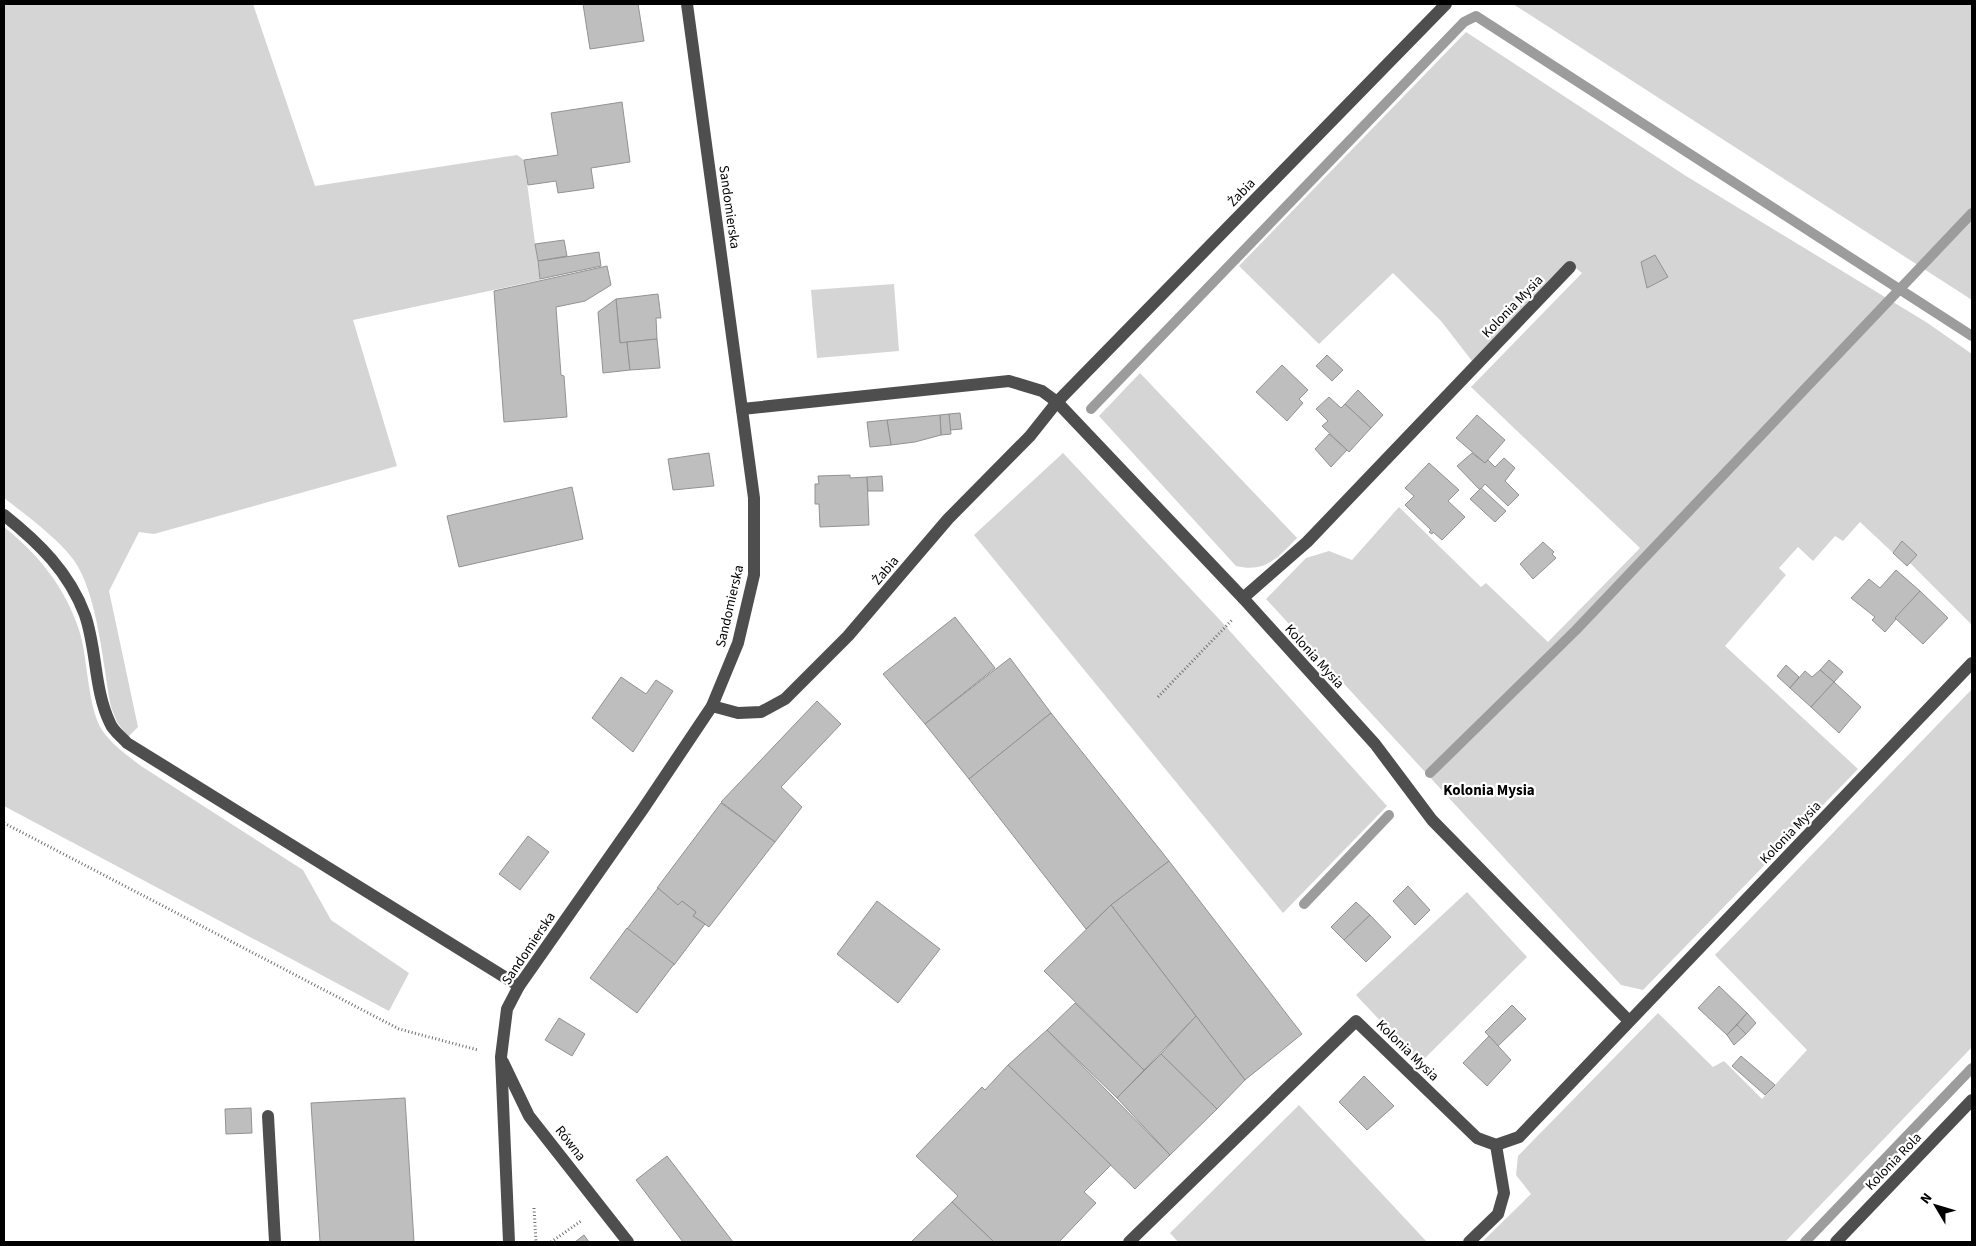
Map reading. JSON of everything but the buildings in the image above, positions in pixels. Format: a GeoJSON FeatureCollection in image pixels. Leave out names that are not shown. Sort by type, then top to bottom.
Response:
{"type":"FeatureCollection","features":[{"type":"Feature","properties":{"kind":"street","name":"Sandomierska"},"geometry":{"type":"LineString","coordinates":[[509,1242],[501,1056],[507,1009],[519,986],[643,809],[712,706],[738,644],[754,575],[754,498],[687,4]]}},
{"type":"Feature","properties":{"kind":"street","name":"Żabia"},"geometry":{"type":"LineString","coordinates":[[712,706],[738,713],[761,712],[785,698],[848,636],[948,519],[1030,436],[1058,402],[1446,4]]}},
{"type":"Feature","properties":{"kind":"street","name":"Kolonia Mysia"},"geometry":{"type":"LineString","coordinates":[[1243,598],[1307,542],[1570,267]]}},
{"type":"Feature","properties":{"kind":"street"},"geometry":{"type":"LineString","coordinates":[[742,408],[1009,381],[1042,391],[1058,402]]}},
{"type":"Feature","properties":{"kind":"street","name":"Kolonia Mysia"},"geometry":{"type":"LineString","coordinates":[[1058,402],[1243,598],[1375,744],[1432,820],[1629,1021]]}},
{"type":"Feature","properties":{"kind":"street"},"geometry":{"type":"LineString","coordinates":[[4,515],[28,534],[57,563],[73,586],[85,617],[103,703],[110,725],[127,744],[519,986]]}},
{"type":"Feature","properties":{"kind":"street","name":"Kolonia Mysia"},"geometry":{"type":"LineString","coordinates":[[1128,1242],[1356,1021],[1477,1138],[1496,1145],[1519,1137],[1972,664]]}},
{"type":"Feature","properties":{"kind":"street","name":"Równa"},"geometry":{"type":"LineString","coordinates":[[501,1056],[529,1116],[628,1242]]}},
{"type":"Feature","properties":{"kind":"street","name":"Kolonia Rola"},"geometry":{"type":"LineString","coordinates":[[1836,1242],[1972,1100]]}},
{"type":"Feature","properties":{"kind":"street"},"geometry":{"type":"LineString","coordinates":[[268,1116],[275,1242]]}},
{"type":"Feature","properties":{"kind":"street"},"geometry":{"type":"LineString","coordinates":[[1469,1242],[1498,1214],[1504,1193],[1496,1145]]}},
{"type":"Feature","properties":{"kind":"path"},"geometry":{"type":"LineString","coordinates":[[1158,697],[1230,622],[1243,598]]}},
{"type":"Feature","properties":{"kind":"path"},"geometry":{"type":"LineString","coordinates":[[4,823],[399,1029],[501,1056]]}},
{"type":"Feature","properties":{"kind":"shaded area"},"geometry":{"type":"Polygon","coordinates":[[[4,4],[253,4],[315,186],[517,155],[524,160],[540,280],[353,320],[397,466],[154,534],[139,532],[109,591],[138,727],[128,737],[117,722],[111,707],[94,610],[81,573],[73,559],[58,543],[4,498],[4,4]]]}},
{"type":"Feature","properties":{"kind":"shaded area"},"geometry":{"type":"Polygon","coordinates":[[[1513,4],[1972,4],[1972,300],[1513,4]]]}},
{"type":"Feature","properties":{"kind":"shaded area"},"geometry":{"type":"Polygon","coordinates":[[[1466,32],[1686,176],[1926,322],[1972,354],[1972,625],[1910,563],[1907,566],[1860,522],[1843,541],[1835,536],[1813,561],[1798,547],[1779,568],[1786,575],[1725,646],[1858,769],[1643,990],[1621,985],[1266,599],[1306,558],[1329,551],[1352,560],[1399,507],[1481,587],[1486,583],[1548,642],[1640,548],[1471,387],[1582,273],[1568,262],[1472,361],[1441,321],[1393,273],[1319,344],[1239,266],[1466,32]]]}},
{"type":"Feature","properties":{"kind":"shaded area"},"geometry":{"type":"Polygon","coordinates":[[[894,284],[899,351],[817,358],[811,290],[894,284]]]}},
{"type":"Feature","properties":{"kind":"shaded area"},"geometry":{"type":"Polygon","coordinates":[[[1140,373],[1297,538],[1277,557],[1270,562],[1255,567],[1236,566],[1099,416],[1140,373]]]}},
{"type":"Feature","properties":{"kind":"shaded area"},"geometry":{"type":"Polygon","coordinates":[[[1063,453],[1219,619],[1387,806],[1283,913],[974,535],[1063,453]]]}},
{"type":"Feature","properties":{"kind":"shaded area"},"geometry":{"type":"Polygon","coordinates":[[[4,527],[29,549],[49,573],[73,614],[82,641],[93,708],[102,730],[120,750],[141,766],[303,870],[331,920],[409,973],[389,1011],[4,806],[4,527]]]}},
{"type":"Feature","properties":{"kind":"shaded area"},"geometry":{"type":"Polygon","coordinates":[[[1972,689],[1972,1047],[1785,1242],[1482,1242],[1531,1194],[1516,1175],[1518,1156],[1658,1013],[1713,1067],[1724,1061],[1762,1099],[1807,1050],[1715,955],[1972,689]]]}},
{"type":"Feature","properties":{"kind":"shaded area"},"geometry":{"type":"Polygon","coordinates":[[[1467,892],[1527,957],[1420,1063],[1356,995],[1467,892]]]}},
{"type":"Feature","properties":{"kind":"shaded area"},"geometry":{"type":"Polygon","coordinates":[[[1299,1105],[1427,1242],[1178,1242],[1170,1233],[1299,1105]]]}},
{"type":"Feature","properties":{"kind":"waterway"},"geometry":{"type":"LineString","coordinates":[[1091,409],[1464,22],[1476,16],[1972,336]]}},
{"type":"Feature","properties":{"kind":"waterway"},"geometry":{"type":"LineString","coordinates":[[1430,773],[1576,630],[1972,213]]}},
{"type":"Feature","properties":{"kind":"waterway"},"geometry":{"type":"LineString","coordinates":[[1304,904],[1389,815]]}},
{"type":"Feature","properties":{"kind":"waterway"},"geometry":{"type":"LineString","coordinates":[[1805,1242],[1972,1068]]}},
{"type":"Feature","properties":{"kind":"district","name":"Kolonia Mysia"},"geometry":{"type":"Point","coordinates":[1489,790]}}]}
